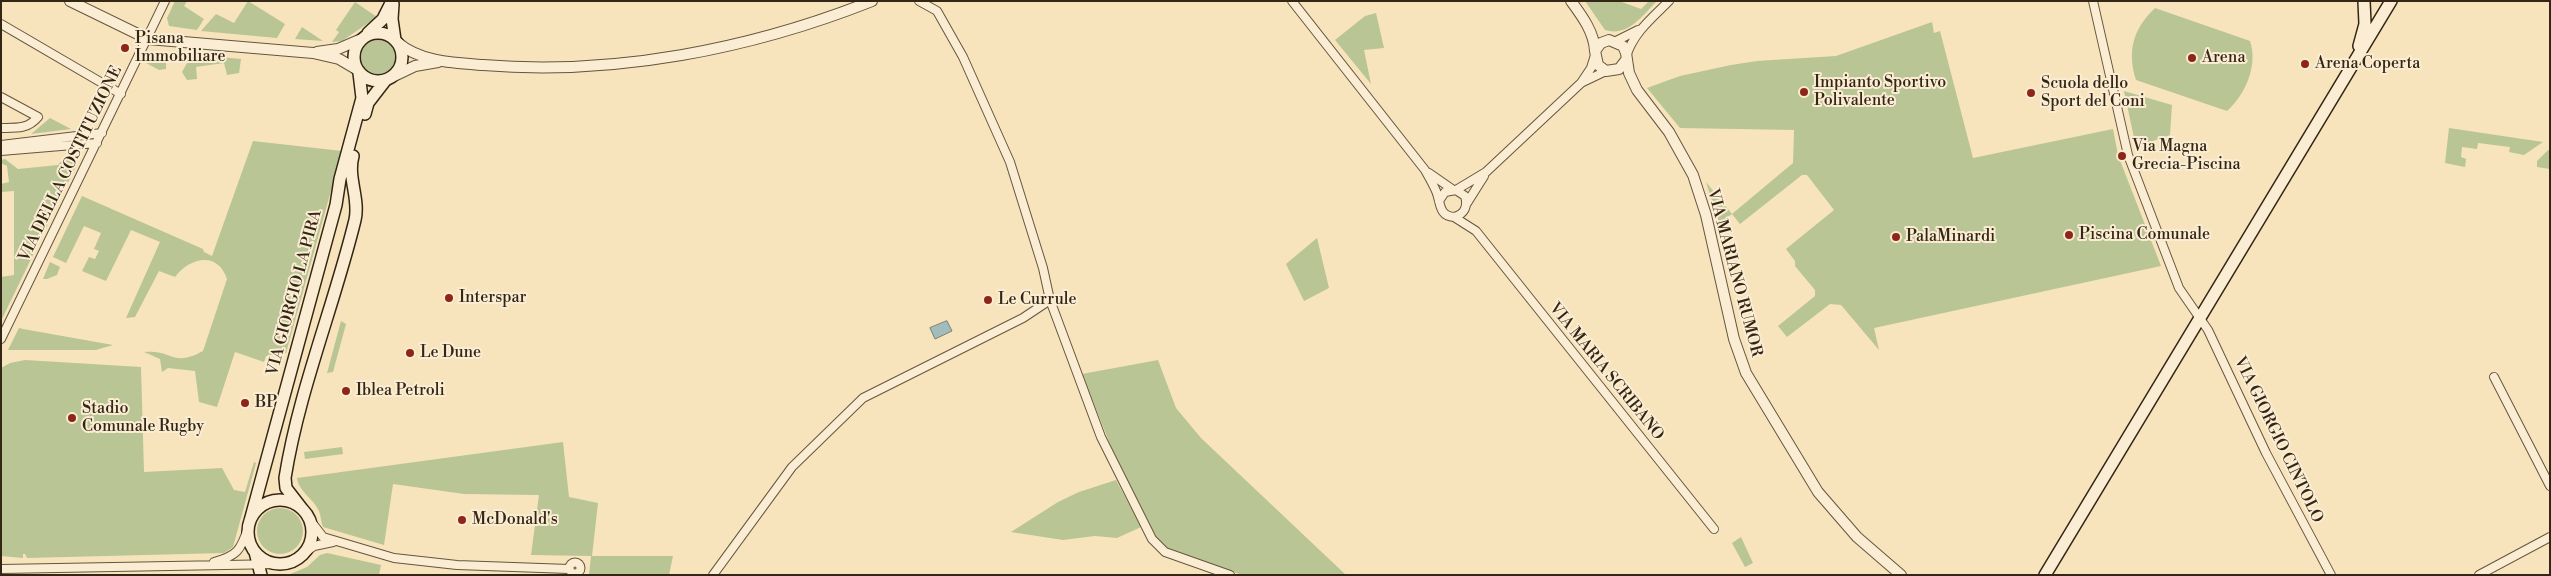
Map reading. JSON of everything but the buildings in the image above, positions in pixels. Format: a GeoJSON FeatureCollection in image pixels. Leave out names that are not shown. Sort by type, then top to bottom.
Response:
{"type":"FeatureCollection","features":[{"type":"Feature","properties":{"kind":"main road"},"geometry":{"type":"LineString","coordinates":[[389,79],[371,81],[358,71],[353,54],[362,38],[378,26],[393,1]]}},
{"type":"Feature","properties":{"kind":"main road"},"geometry":{"type":"LineString","coordinates":[[254,551],[280,569],[300,557],[312,536],[306,515],[286,488],[285,478],[356,214],[351,183],[351,164],[368,104],[401,64],[402,56],[396,41],[392,19],[393,1]]}},
{"type":"Feature","properties":{"kind":"main road"},"geometry":{"type":"LineString","coordinates":[[2354,62],[2365,24],[2364,1]]}},
{"type":"Feature","properties":{"kind":"main road"},"geometry":{"type":"LineString","coordinates":[[2045,575],[2391,1]]}},
{"type":"Feature","properties":{"kind":"main road"},"geometry":{"type":"LineString","coordinates":[[362,38],[378,32],[396,41]]}},
{"type":"Feature","properties":{"kind":"main road","name":"VIA GIORGIO LA PIRA"},"geometry":{"type":"LineString","coordinates":[[249,524],[336,205],[340,179],[362,98],[358,71]]}},
{"type":"Feature","properties":{"kind":"main road"},"geometry":{"type":"LineString","coordinates":[[260,570],[248,536],[249,524],[258,508],[273,500],[289,501],[306,515]]}},
{"type":"Feature","properties":{"kind":"street"},"geometry":{"type":"LineString","coordinates":[[70,1],[148,39],[313,52],[339,59],[358,71]]}},
{"type":"Feature","properties":{"kind":"street","name":"VIA DELLA COSTITUZIONE"},"geometry":{"type":"LineString","coordinates":[[1,339],[165,1]]}},
{"type":"Feature","properties":{"kind":"street"},"geometry":{"type":"LineString","coordinates":[[389,79],[415,66],[440,62],[498,66],[564,66],[655,58],[774,34],[872,1]]}},
{"type":"Feature","properties":{"kind":"street"},"geometry":{"type":"LineString","coordinates":[[919,1],[937,10],[963,57],[1010,162],[1043,268],[1050,300],[1101,437],[1152,539],[1165,552],[1230,575]]}},
{"type":"Feature","properties":{"kind":"street"},"geometry":{"type":"LineString","coordinates":[[1292,1],[1425,170],[1442,212],[1476,231]]}},
{"type":"Feature","properties":{"kind":"street"},"geometry":{"type":"LineString","coordinates":[[1571,1],[1585,20],[1593,38],[1598,65],[1624,78],[1638,90]]}},
{"type":"Feature","properties":{"kind":"street"},"geometry":{"type":"LineString","coordinates":[[1581,83],[1609,71],[1619,69],[1626,58],[1632,42],[1642,27],[1669,1]]}},
{"type":"Feature","properties":{"kind":"street","name":"VIA GIORGIO CINTOLO"},"geometry":{"type":"LineString","coordinates":[[2093,1],[2128,155],[2180,288],[2208,330],[2266,453],[2330,575]]}},
{"type":"Feature","properties":{"kind":"street"},"geometry":{"type":"LineString","coordinates":[[1585,20],[1601,34],[1625,49],[1629,73],[1638,90]]}},
{"type":"Feature","properties":{"kind":"street"},"geometry":{"type":"LineString","coordinates":[[1,24],[121,94]]}},
{"type":"Feature","properties":{"kind":"street"},"geometry":{"type":"LineString","coordinates":[[1439,201],[1445,192],[1454,190],[1486,172],[1581,83],[1591,68],[1595,53],[1604,41],[1615,41],[1642,27]]}},
{"type":"Feature","properties":{"kind":"street"},"geometry":{"type":"LineString","coordinates":[[313,52],[338,48],[362,38]]}},
{"type":"Feature","properties":{"kind":"street"},"geometry":{"type":"LineString","coordinates":[[396,41],[409,50],[440,62]]}},
{"type":"Feature","properties":{"kind":"street","name":"VIA MARIANO RUMOR"},"geometry":{"type":"LineString","coordinates":[[1638,90],[1669,132],[1693,175],[1706,215],[1734,339],[1746,373],[1818,492],[1857,537],[1901,575]]}},
{"type":"Feature","properties":{"kind":"street"},"geometry":{"type":"LineString","coordinates":[[1,97],[38,117],[31,125],[20,128],[1,128]]}},
{"type":"Feature","properties":{"kind":"street"},"geometry":{"type":"LineString","coordinates":[[1,145],[102,133]]}},
{"type":"Feature","properties":{"kind":"street"},"geometry":{"type":"LineString","coordinates":[[1,151],[97,143]]}},
{"type":"Feature","properties":{"kind":"street"},"geometry":{"type":"LineString","coordinates":[[1425,170],[1465,196],[1466,205],[1476,231]]}},
{"type":"Feature","properties":{"kind":"street"},"geometry":{"type":"LineString","coordinates":[[1454,217],[1462,214],[1486,172]]}},
{"type":"Feature","properties":{"kind":"street","name":"VIA MARIA SCRIBANO"},"geometry":{"type":"LineString","coordinates":[[1476,231],[1714,529]]}},
{"type":"Feature","properties":{"kind":"street"},"geometry":{"type":"LineString","coordinates":[[712,575],[792,467],[863,398],[1023,318],[1050,300]]}},
{"type":"Feature","properties":{"kind":"street"},"geometry":{"type":"LineString","coordinates":[[2494,377],[2550,486]]}},
{"type":"Feature","properties":{"kind":"street"},"geometry":{"type":"LineString","coordinates":[[306,515],[323,537],[334,542],[394,558],[457,565],[569,569]]}},
{"type":"Feature","properties":{"kind":"street"},"geometry":{"type":"LineString","coordinates":[[205,564],[224,560],[235,554],[241,548],[249,524]]}},
{"type":"Feature","properties":{"kind":"street"},"geometry":{"type":"LineString","coordinates":[[2479,575],[2550,537]]}},
{"type":"Feature","properties":{"kind":"street"},"geometry":{"type":"LineString","coordinates":[[300,557],[323,543],[334,542]]}},
{"type":"Feature","properties":{"kind":"street"},"geometry":{"type":"LineString","coordinates":[[1,569],[205,564],[260,570],[280,569]]}},
{"type":"Feature","properties":{"kind":"green space"},"geometry":{"type":"Polygon","coordinates":[[[175,1],[187,1],[184,6],[204,19],[197,30],[169,26],[167,18],[175,1]]]}},
{"type":"Feature","properties":{"kind":"green space"},"geometry":{"type":"Polygon","coordinates":[[[248,1],[285,24],[277,38],[201,31],[216,14],[234,23],[248,1]]]}},
{"type":"Feature","properties":{"kind":"green space"},"geometry":{"type":"Polygon","coordinates":[[[1585,1],[1619,1],[1641,9],[1649,1],[1657,1],[1634,24],[1621,31],[1613,31],[1605,30],[1585,1]]]}},
{"type":"Feature","properties":{"kind":"green space"},"geometry":{"type":"Polygon","coordinates":[[[355,2],[377,17],[342,41],[332,42],[339,32],[336,30],[355,2]]]}},
{"type":"Feature","properties":{"kind":"green space","name":"Arena"},"geometry":{"type":"Polygon","coordinates":[[[2155,8],[2250,41],[2252,60],[2249,79],[2240,96],[2227,111],[2136,80],[2132,59],[2134,41],[2141,24],[2155,8]]]}},
{"type":"Feature","properties":{"kind":"green space"},"geometry":{"type":"Polygon","coordinates":[[[1376,13],[1384,48],[1364,50],[1371,84],[1335,40],[1365,16],[1376,13]]]}},
{"type":"Feature","properties":{"kind":"green space"},"geometry":{"type":"Polygon","coordinates":[[[1932,22],[1934,33],[1940,31],[1973,158],[2113,129],[2118,155],[2161,266],[1874,328],[1879,350],[1841,305],[1830,304],[1787,337],[1778,326],[1815,296],[1815,290],[1795,266],[1795,261],[1786,249],[1834,210],[1807,175],[1802,175],[1740,224],[1732,214],[1793,163],[1794,130],[1680,128],[1647,88],[1680,76],[1731,65],[1757,61],[1836,56],[1932,22]]]}},
{"type":"Feature","properties":{"kind":"green space"},"geometry":{"type":"Polygon","coordinates":[[[302,27],[323,41],[295,39],[302,27]]]}},
{"type":"Feature","properties":{"kind":"green space"},"geometry":{"type":"Polygon","coordinates":[[[378,40],[390,45],[395,57],[390,69],[378,74],[366,69],[361,57],[366,45],[378,40]]]}},
{"type":"Feature","properties":{"kind":"green space"},"geometry":{"type":"Polygon","coordinates":[[[152,52],[166,53],[166,69],[159,70],[146,63],[152,52]]]}},
{"type":"Feature","properties":{"kind":"green space"},"geometry":{"type":"Polygon","coordinates":[[[199,55],[241,59],[239,73],[227,75],[224,63],[196,67],[197,79],[187,80],[182,72],[187,63],[199,59],[199,55]]]}},
{"type":"Feature","properties":{"kind":"green space"},"geometry":{"type":"Polygon","coordinates":[[[2124,91],[2172,105],[2170,135],[2136,147],[2124,91]]]}},
{"type":"Feature","properties":{"kind":"green space"},"geometry":{"type":"Polygon","coordinates":[[[50,118],[71,129],[31,134],[50,118]]]}},
{"type":"Feature","properties":{"kind":"green space"},"geometry":{"type":"Polygon","coordinates":[[[2449,128],[2543,142],[2524,155],[2509,152],[2510,147],[2478,143],[2477,149],[2462,147],[2461,157],[2466,159],[2465,167],[2445,163],[2449,128]]]}},
{"type":"Feature","properties":{"kind":"green space"},"geometry":{"type":"Polygon","coordinates":[[[253,141],[342,151],[286,353],[266,356],[264,362],[235,352],[217,407],[199,402],[195,371],[168,368],[162,372],[160,359],[144,352],[185,358],[203,351],[227,279],[223,270],[217,264],[211,261],[196,261],[181,270],[175,277],[159,271],[135,317],[126,318],[160,242],[131,230],[106,281],[82,271],[89,257],[95,259],[99,251],[94,249],[101,233],[84,226],[66,263],[53,257],[82,196],[203,249],[204,252],[212,256],[253,141]]]}},
{"type":"Feature","properties":{"kind":"green space"},"geometry":{"type":"Polygon","coordinates":[[[2548,150],[2550,151],[2550,169],[2537,167],[2537,161],[2548,150]]]}},
{"type":"Feature","properties":{"kind":"green space"},"geometry":{"type":"Polygon","coordinates":[[[68,154],[75,155],[77,164],[1,321],[1,277],[14,275],[14,191],[1,192],[1,184],[9,182],[7,166],[1,163],[1,160],[5,159],[18,169],[58,165],[68,154]]]}},
{"type":"Feature","properties":{"kind":"green space"},"geometry":{"type":"Polygon","coordinates":[[[1706,182],[1732,214],[1719,223],[1706,182]]]}},
{"type":"Feature","properties":{"kind":"green space"},"geometry":{"type":"Polygon","coordinates":[[[1317,238],[1329,288],[1304,301],[1286,264],[1317,238]]]}},
{"type":"Feature","properties":{"kind":"green space"},"geometry":{"type":"Polygon","coordinates":[[[50,262],[60,267],[57,275],[43,279],[50,262]]]}},
{"type":"Feature","properties":{"kind":"green space"},"geometry":{"type":"Polygon","coordinates":[[[341,321],[346,324],[333,372],[327,373],[341,321]]]}},
{"type":"Feature","properties":{"kind":"green space"},"geometry":{"type":"Polygon","coordinates":[[[19,328],[113,345],[96,350],[8,350],[19,328]]]}},
{"type":"Feature","properties":{"kind":"green space","name":"Stadio Comunale Rugby"},"geometry":{"type":"Polygon","coordinates":[[[25,360],[141,367],[144,472],[222,468],[234,490],[245,492],[254,462],[256,463],[233,547],[224,553],[27,558],[25,554],[23,554],[23,558],[1,556],[1,368],[10,363],[25,360]]]}},
{"type":"Feature","properties":{"kind":"green space"},"geometry":{"type":"Polygon","coordinates":[[[1158,360],[1176,408],[1201,438],[1346,575],[1242,575],[1170,550],[1158,542],[1114,454],[1082,374],[1158,360]]]}},
{"type":"Feature","properties":{"kind":"green space"},"geometry":{"type":"Polygon","coordinates":[[[563,442],[569,497],[598,503],[592,556],[673,556],[669,575],[589,575],[591,556],[531,555],[539,495],[464,494],[393,484],[384,545],[323,527],[319,511],[300,487],[297,478],[563,442]]]}},
{"type":"Feature","properties":{"kind":"green space"},"geometry":{"type":"Polygon","coordinates":[[[342,447],[343,454],[305,459],[304,452],[342,447]]]}},
{"type":"Feature","properties":{"kind":"green space"},"geometry":{"type":"Polygon","coordinates":[[[1116,480],[1141,527],[1117,538],[1095,536],[1063,540],[1011,532],[1058,502],[1079,492],[1116,480]]]}},
{"type":"Feature","properties":{"kind":"green space"},"geometry":{"type":"Polygon","coordinates":[[[280,508],[293,512],[299,518],[303,531],[299,544],[293,550],[280,554],[267,550],[261,544],[257,531],[261,518],[267,512],[280,508]]]}},
{"type":"Feature","properties":{"kind":"green space"},"geometry":{"type":"Polygon","coordinates":[[[1741,537],[1753,563],[1745,567],[1732,543],[1741,537]]]}},
{"type":"Feature","properties":{"kind":"green space"},"geometry":{"type":"Polygon","coordinates":[[[327,553],[381,565],[379,575],[288,575],[307,567],[320,555],[327,553]]]}},
{"type":"Feature","properties":{"kind":"water"},"geometry":{"type":"Polygon","coordinates":[[[947,321],[952,331],[935,339],[930,328],[947,321]]]}},
{"type":"Feature","properties":{"kind":"place","name":"Pisana Immobiliare"},"geometry":{"type":"Point","coordinates":[125,48]}},
{"type":"Feature","properties":{"kind":"place","name":"Arena"},"geometry":{"type":"Point","coordinates":[2192,58]}},
{"type":"Feature","properties":{"kind":"place","name":"Arena Coperta"},"geometry":{"type":"Point","coordinates":[2305,64]}},
{"type":"Feature","properties":{"kind":"place","name":"Impianto Sportivo Polivalente"},"geometry":{"type":"Point","coordinates":[1804,92]}},
{"type":"Feature","properties":{"kind":"place","name":"Scuola dello Sport del Coni"},"geometry":{"type":"Point","coordinates":[2031,93]}},
{"type":"Feature","properties":{"kind":"place","name":"Via Magna Grecia-Piscina"},"geometry":{"type":"Point","coordinates":[2122,156]}},
{"type":"Feature","properties":{"kind":"place","name":"Piscina Comunale"},"geometry":{"type":"Point","coordinates":[2069,235]}},
{"type":"Feature","properties":{"kind":"place","name":"PalaMinardi"},"geometry":{"type":"Point","coordinates":[1896,237]}},
{"type":"Feature","properties":{"kind":"place","name":"Interspar"},"geometry":{"type":"Point","coordinates":[449,298]}},
{"type":"Feature","properties":{"kind":"place","name":"Le Currule"},"geometry":{"type":"Point","coordinates":[988,300]}},
{"type":"Feature","properties":{"kind":"place","name":"Le Dune"},"geometry":{"type":"Point","coordinates":[410,353]}},
{"type":"Feature","properties":{"kind":"place","name":"Iblea Petroli"},"geometry":{"type":"Point","coordinates":[346,391]}},
{"type":"Feature","properties":{"kind":"place","name":"BP"},"geometry":{"type":"Point","coordinates":[245,403]}},
{"type":"Feature","properties":{"kind":"place","name":"Stadio Comunale Rugby"},"geometry":{"type":"Point","coordinates":[72,418]}},
{"type":"Feature","properties":{"kind":"place","name":"McDonald's"},"geometry":{"type":"Point","coordinates":[462,520]}}]}
